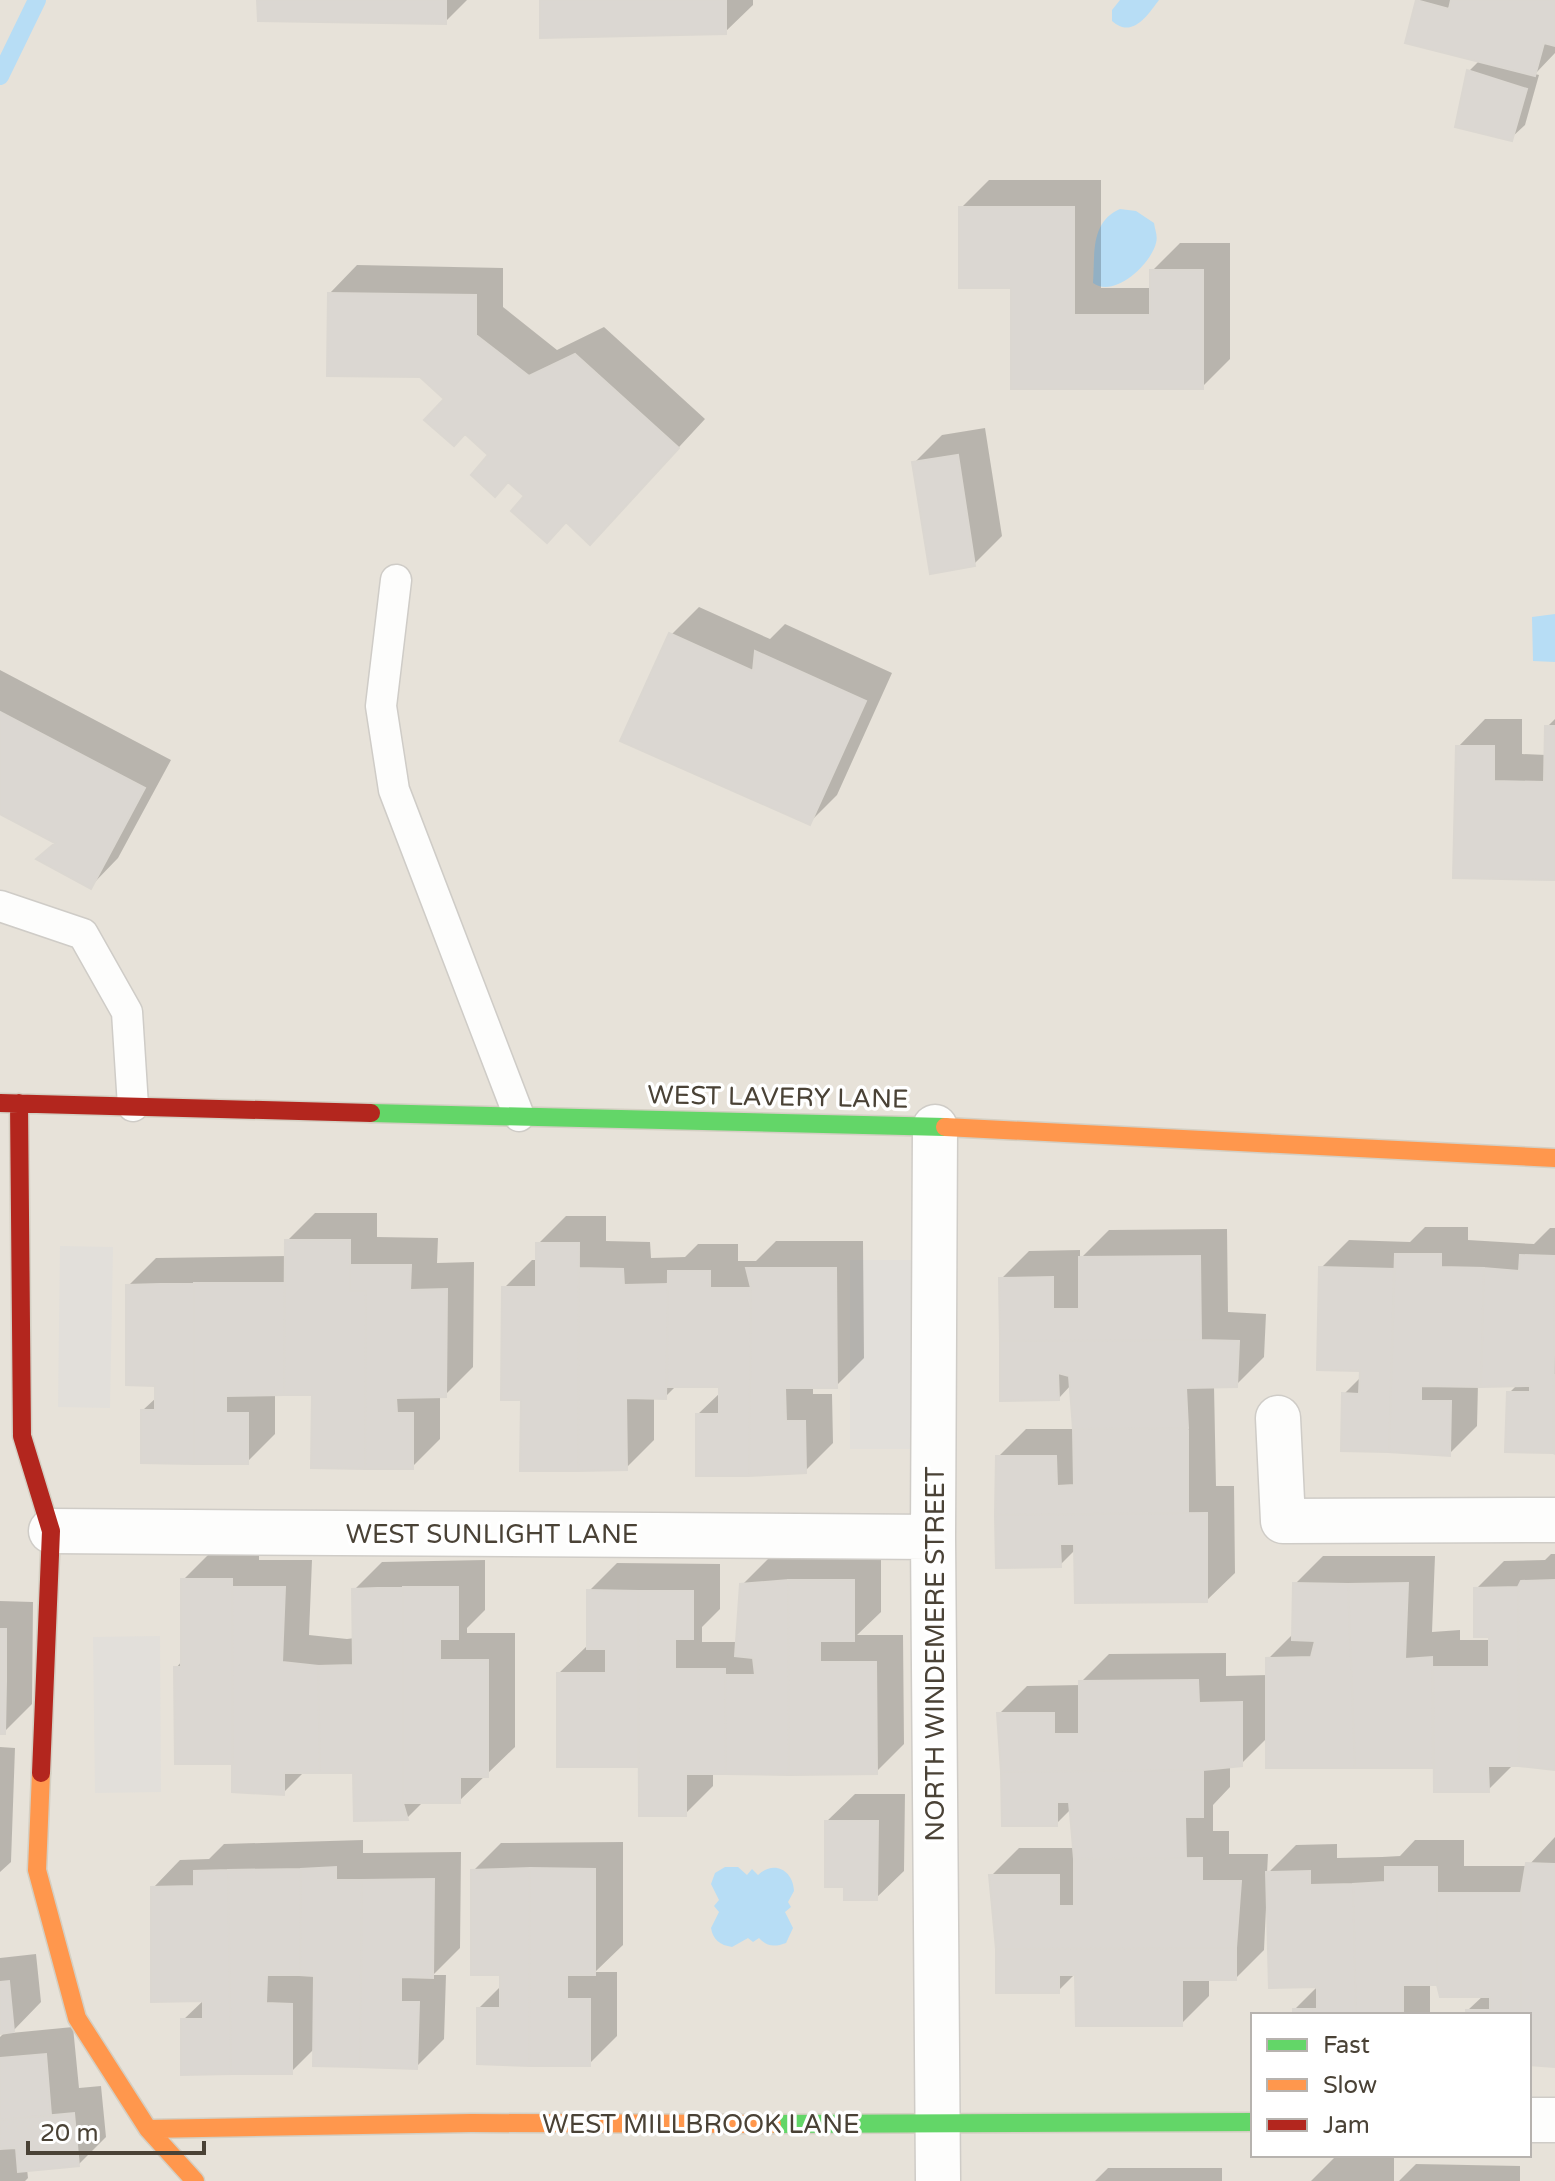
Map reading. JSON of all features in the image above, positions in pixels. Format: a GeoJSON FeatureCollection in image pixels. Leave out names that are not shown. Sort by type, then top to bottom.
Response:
{"type":"FeatureCollection","features":[{"type":"Feature","properties":{"kind":"street","name":"WEST LAVERY LANE"},"geometry":{"type":"LineString","coordinates":[[10,1103],[935,1127],[1555,1158]]}},
{"type":"Feature","properties":{"kind":"street"},"geometry":{"type":"LineString","coordinates":[[10,1103],[22,1436],[51,1531],[37,1870],[77,2018],[148,2129],[195,2181]]}},
{"type":"Feature","properties":{"kind":"street","name":"NORTH WINDEMERE STREET"},"geometry":{"type":"LineString","coordinates":[[935,1127],[933,1537],[938,2181]]}},
{"type":"Feature","properties":{"kind":"street"},"geometry":{"type":"LineString","coordinates":[[1278,1418],[1283,1521],[1555,1520]]}},
{"type":"Feature","properties":{"kind":"street","name":"WEST SUNLIGHT LANE"},"geometry":{"type":"LineString","coordinates":[[51,1531],[933,1537]]}},
{"type":"Feature","properties":{"kind":"street"},"geometry":{"type":"LineString","coordinates":[[1531,2120],[1555,2120]]}},
{"type":"Feature","properties":{"kind":"street","name":"WEST MILLBROOK LANE"},"geometry":{"type":"LineString","coordinates":[[148,2129],[471,2123],[1251,2122]]}},
{"type":"Feature","properties":{"kind":"lane"},"geometry":{"type":"LineString","coordinates":[[396,580],[381,706],[394,790],[519,1116]]}},
{"type":"Feature","properties":{"kind":"lane"},"geometry":{"type":"LineString","coordinates":[[0,906],[83,934],[127,1012],[133,1106]]}},
{"type":"Feature","properties":{"kind":"shaded area"},"geometry":{"type":"Polygon","coordinates":[[[0,0],[1555,0],[1555,2181],[0,2181],[0,0]]]}},
{"type":"Feature","properties":{"kind":"shaded area"},"geometry":{"type":"Polygon","coordinates":[[[60,1246],[113,1247],[110,1408],[58,1407],[60,1246]]]}},
{"type":"Feature","properties":{"kind":"shaded area"},"geometry":{"type":"Polygon","coordinates":[[[850,1260],[916,1260],[916,1449],[850,1449],[850,1260]]]}},
{"type":"Feature","properties":{"kind":"shaded area"},"geometry":{"type":"Polygon","coordinates":[[[160,1636],[161,1792],[95,1793],[93,1637],[160,1636]]]}},
{"type":"Feature","properties":{"kind":"water"},"geometry":{"type":"Polygon","coordinates":[[[1120,0],[1159,0],[1138,23],[1126,28],[1112,21],[1112,10],[1120,0]]]}},
{"type":"Feature","properties":{"kind":"water"},"geometry":{"type":"Polygon","coordinates":[[[1120,209],[1136,211],[1154,223],[1156,243],[1147,260],[1130,277],[1121,283],[1102,287],[1093,283],[1096,240],[1103,222],[1120,209]]]}},
{"type":"Feature","properties":{"kind":"water"},"geometry":{"type":"Polygon","coordinates":[[[1555,614],[1555,662],[1533,661],[1532,617],[1555,614]]]}},
{"type":"Feature","properties":{"kind":"water"},"geometry":{"type":"Polygon","coordinates":[[[725,1867],[738,1867],[747,1875],[752,1869],[758,1875],[770,1868],[786,1873],[794,1891],[788,1902],[791,1907],[785,1912],[793,1928],[786,1943],[771,1945],[759,1938],[753,1942],[748,1938],[732,1947],[715,1939],[711,1928],[719,1912],[714,1906],[719,1900],[711,1884],[715,1873],[725,1867]]]}},
{"type":"Feature","properties":{"kind":"building"},"geometry":{"type":"Polygon","coordinates":[[[257,0],[446,0],[446,24],[258,21],[257,0]]]}},
{"type":"Feature","properties":{"kind":"building"},"geometry":{"type":"Polygon","coordinates":[[[540,0],[726,0],[726,34],[540,38],[540,0]]]}},
{"type":"Feature","properties":{"kind":"building"},"geometry":{"type":"Polygon","coordinates":[[[1416,0],[1449,9],[1451,0],[1555,0],[1555,46],[1544,43],[1535,76],[1405,43],[1416,0]]]}},
{"type":"Feature","properties":{"kind":"building"},"geometry":{"type":"Polygon","coordinates":[[[1467,70],[1527,89],[1512,141],[1455,127],[1467,70]]]}},
{"type":"Feature","properties":{"kind":"building"},"geometry":{"type":"Polygon","coordinates":[[[959,207],[1074,207],[1074,315],[1150,315],[1150,270],[1203,270],[1203,389],[1011,389],[1011,288],[959,288],[959,207]]]}},
{"type":"Feature","properties":{"kind":"building"},"geometry":{"type":"Polygon","coordinates":[[[328,293],[476,295],[476,335],[529,376],[575,354],[679,448],[590,545],[566,522],[547,543],[511,511],[524,496],[508,482],[495,497],[471,475],[488,455],[465,434],[454,446],[424,420],[444,399],[420,377],[327,376],[328,293]]]}},
{"type":"Feature","properties":{"kind":"building"},"geometry":{"type":"Polygon","coordinates":[[[958,455],[975,566],[930,574],[912,462],[958,455]]]}},
{"type":"Feature","properties":{"kind":"building"},"geometry":{"type":"Polygon","coordinates":[[[669,633],[753,671],[755,651],[866,701],[810,825],[620,741],[669,633]]]}},
{"type":"Feature","properties":{"kind":"building"},"geometry":{"type":"Polygon","coordinates":[[[0,712],[145,788],[91,889],[36,859],[55,843],[0,814],[0,712]]]}},
{"type":"Feature","properties":{"kind":"building"},"geometry":{"type":"Polygon","coordinates":[[[1545,726],[1555,726],[1555,880],[1453,878],[1456,746],[1494,746],[1494,781],[1544,782],[1545,726]]]}},
{"type":"Feature","properties":{"kind":"building"},"geometry":{"type":"Polygon","coordinates":[[[285,1240],[350,1240],[350,1291],[366,1291],[365,1469],[311,1468],[312,1395],[284,1395],[285,1240]]]}},
{"type":"Feature","properties":{"kind":"building"},"geometry":{"type":"Polygon","coordinates":[[[536,1243],[579,1243],[578,1471],[520,1471],[521,1400],[501,1400],[502,1287],[536,1287],[536,1243]]]}},
{"type":"Feature","properties":{"kind":"building"},"geometry":{"type":"Polygon","coordinates":[[[1395,1254],[1441,1254],[1441,1267],[1484,1268],[1481,1387],[1421,1386],[1421,1401],[1451,1401],[1450,1456],[1389,1452],[1395,1254]]]}},
{"type":"Feature","properties":{"kind":"building"},"geometry":{"type":"Polygon","coordinates":[[[1520,1255],[1555,1256],[1553,1453],[1505,1452],[1507,1392],[1530,1392],[1530,1386],[1481,1387],[1484,1268],[1519,1271],[1520,1255]]]}},
{"type":"Feature","properties":{"kind":"building"},"geometry":{"type":"Polygon","coordinates":[[[1200,1256],[1201,1340],[1000,1341],[999,1278],[1053,1277],[1053,1309],[1079,1309],[1079,1257],[1200,1256]]]}},
{"type":"Feature","properties":{"kind":"building"},"geometry":{"type":"Polygon","coordinates":[[[350,1265],[411,1265],[410,1290],[447,1289],[446,1397],[396,1398],[397,1413],[413,1413],[413,1469],[365,1469],[366,1291],[350,1291],[350,1265]]]}},
{"type":"Feature","properties":{"kind":"building"},"geometry":{"type":"Polygon","coordinates":[[[1319,1267],[1394,1269],[1389,1452],[1341,1451],[1342,1393],[1359,1394],[1360,1371],[1317,1370],[1319,1267]]]}},
{"type":"Feature","properties":{"kind":"building"},"geometry":{"type":"Polygon","coordinates":[[[579,1268],[623,1269],[624,1285],[668,1284],[666,1399],[626,1398],[627,1470],[578,1471],[579,1268]]]}},
{"type":"Feature","properties":{"kind":"building"},"geometry":{"type":"Polygon","coordinates":[[[746,1268],[836,1268],[837,1388],[785,1388],[786,1421],[805,1421],[806,1473],[749,1476],[751,1288],[746,1268]]]}},
{"type":"Feature","properties":{"kind":"building"},"geometry":{"type":"Polygon","coordinates":[[[668,1271],[710,1271],[710,1288],[751,1288],[749,1476],[696,1476],[696,1414],[719,1414],[719,1387],[667,1387],[668,1271]]]}},
{"type":"Feature","properties":{"kind":"building"},"geometry":{"type":"Polygon","coordinates":[[[194,1283],[194,1464],[141,1463],[141,1410],[155,1410],[155,1386],[126,1385],[126,1285],[194,1283]]]}},
{"type":"Feature","properties":{"kind":"building"},"geometry":{"type":"Polygon","coordinates":[[[194,1283],[285,1283],[284,1395],[226,1396],[226,1413],[248,1413],[248,1464],[194,1464],[194,1283]]]}},
{"type":"Feature","properties":{"kind":"building"},"geometry":{"type":"Polygon","coordinates":[[[1000,1341],[1239,1341],[1237,1387],[1186,1388],[1188,1428],[1073,1429],[1069,1376],[1058,1373],[1059,1400],[1000,1401],[1000,1341]]]}},
{"type":"Feature","properties":{"kind":"building"},"geometry":{"type":"Polygon","coordinates":[[[1555,1374],[1555,1454],[1553,1453],[1555,1374]]]}},
{"type":"Feature","properties":{"kind":"building"},"geometry":{"type":"Polygon","coordinates":[[[1188,1428],[1188,1513],[995,1515],[996,1456],[1056,1456],[1057,1486],[1074,1485],[1073,1429],[1188,1428]]]}},
{"type":"Feature","properties":{"kind":"building"},"geometry":{"type":"Polygon","coordinates":[[[1207,1513],[1207,1602],[1075,1603],[1074,1544],[1060,1544],[1061,1567],[996,1568],[995,1515],[1207,1513]]]}},
{"type":"Feature","properties":{"kind":"building"},"geometry":{"type":"Polygon","coordinates":[[[181,1579],[232,1579],[233,1764],[175,1764],[174,1667],[181,1667],[181,1579]]]}},
{"type":"Feature","properties":{"kind":"building"},"geometry":{"type":"Polygon","coordinates":[[[788,1580],[789,1775],[726,1774],[725,1675],[755,1675],[753,1658],[735,1656],[740,1584],[788,1580]]]}},
{"type":"Feature","properties":{"kind":"building"},"geometry":{"type":"Polygon","coordinates":[[[788,1580],[854,1580],[854,1641],[820,1641],[820,1662],[876,1662],[877,1774],[789,1775],[788,1580]]]}},
{"type":"Feature","properties":{"kind":"building"},"geometry":{"type":"Polygon","coordinates":[[[1555,1580],[1555,1770],[1519,1766],[1518,1587],[1521,1581],[1555,1580]]]}},
{"type":"Feature","properties":{"kind":"building"},"geometry":{"type":"Polygon","coordinates":[[[1293,1583],[1348,1584],[1355,1768],[1266,1768],[1266,1658],[1311,1657],[1315,1641],[1292,1640],[1293,1583]]]}},
{"type":"Feature","properties":{"kind":"building"},"geometry":{"type":"Polygon","coordinates":[[[1408,1583],[1405,1659],[1432,1657],[1433,1768],[1355,1768],[1348,1584],[1408,1583]]]}},
{"type":"Feature","properties":{"kind":"building"},"geometry":{"type":"Polygon","coordinates":[[[232,1587],[285,1587],[282,1662],[318,1666],[320,1773],[284,1773],[284,1795],[232,1792],[232,1587]]]}},
{"type":"Feature","properties":{"kind":"building"},"geometry":{"type":"Polygon","coordinates":[[[403,1587],[403,1803],[408,1820],[354,1821],[353,1773],[320,1773],[318,1666],[353,1665],[352,1589],[403,1587]]]}},
{"type":"Feature","properties":{"kind":"building"},"geometry":{"type":"Polygon","coordinates":[[[403,1587],[458,1587],[458,1639],[440,1639],[440,1660],[488,1660],[488,1777],[460,1777],[460,1803],[403,1803],[403,1587]]]}},
{"type":"Feature","properties":{"kind":"building"},"geometry":{"type":"Polygon","coordinates":[[[1518,1587],[1519,1766],[1488,1766],[1489,1792],[1434,1792],[1433,1667],[1489,1667],[1489,1637],[1474,1637],[1474,1588],[1518,1587]]]}},
{"type":"Feature","properties":{"kind":"building"},"geometry":{"type":"Polygon","coordinates":[[[587,1590],[638,1591],[638,1767],[557,1767],[557,1673],[606,1673],[606,1649],[587,1649],[587,1590]]]}},
{"type":"Feature","properties":{"kind":"building"},"geometry":{"type":"Polygon","coordinates":[[[638,1591],[693,1591],[693,1639],[675,1639],[675,1669],[725,1669],[726,1774],[686,1774],[686,1816],[639,1816],[638,1591]]]}},
{"type":"Feature","properties":{"kind":"building"},"geometry":{"type":"Polygon","coordinates":[[[0,1629],[6,1629],[6,1681],[0,1681],[0,1629]]]}},
{"type":"Feature","properties":{"kind":"building"},"geometry":{"type":"Polygon","coordinates":[[[1198,1680],[1199,1703],[1242,1702],[1242,1766],[1203,1770],[1001,1772],[997,1713],[1054,1713],[1054,1734],[1079,1734],[1079,1681],[1198,1680]]]}},
{"type":"Feature","properties":{"kind":"building"},"geometry":{"type":"Polygon","coordinates":[[[0,1681],[6,1681],[5,1734],[0,1734],[0,1681]]]}},
{"type":"Feature","properties":{"kind":"building"},"geometry":{"type":"Polygon","coordinates":[[[1203,1770],[1203,1817],[1185,1817],[1186,1858],[1074,1859],[1069,1802],[1057,1802],[1057,1826],[1002,1826],[1001,1772],[1203,1770]]]}},
{"type":"Feature","properties":{"kind":"building"},"geometry":{"type":"Polygon","coordinates":[[[825,1821],[878,1821],[877,1900],[844,1900],[844,1887],[825,1887],[825,1821]]]}},
{"type":"Feature","properties":{"kind":"building"},"geometry":{"type":"Polygon","coordinates":[[[1202,1858],[1202,1881],[1241,1881],[1236,1948],[996,1949],[989,1875],[1059,1875],[1059,1906],[1074,1906],[1074,1859],[1202,1858]]]}},
{"type":"Feature","properties":{"kind":"building"},"geometry":{"type":"Polygon","coordinates":[[[1526,1863],[1555,1864],[1555,2067],[1531,2065],[1531,2013],[1521,2013],[1521,1893],[1526,1863]]]}},
{"type":"Feature","properties":{"kind":"building"},"geometry":{"type":"Polygon","coordinates":[[[336,1867],[336,1880],[362,1880],[360,2067],[313,2066],[314,1976],[300,1975],[301,1869],[336,1867]]]}},
{"type":"Feature","properties":{"kind":"building"},"geometry":{"type":"Polygon","coordinates":[[[1385,1867],[1437,1867],[1437,1985],[1403,1985],[1403,2013],[1356,2013],[1353,1884],[1385,1882],[1385,1867]]]}},
{"type":"Feature","properties":{"kind":"building"},"geometry":{"type":"Polygon","coordinates":[[[530,1868],[529,2066],[477,2064],[477,2008],[500,2008],[500,1975],[471,1975],[471,1870],[530,1868]]]}},
{"type":"Feature","properties":{"kind":"building"},"geometry":{"type":"Polygon","coordinates":[[[530,1868],[595,1869],[595,1975],[567,1975],[567,1999],[590,1999],[590,2066],[529,2066],[530,1868]]]}},
{"type":"Feature","properties":{"kind":"building"},"geometry":{"type":"Polygon","coordinates":[[[301,1869],[300,1975],[267,1975],[266,2003],[292,2004],[292,2074],[231,2074],[228,1870],[301,1869]]]}},
{"type":"Feature","properties":{"kind":"building"},"geometry":{"type":"Polygon","coordinates":[[[228,1870],[231,2074],[181,2075],[181,2019],[203,2019],[203,2001],[151,2002],[151,1887],[194,1886],[194,1871],[228,1870]]]}},
{"type":"Feature","properties":{"kind":"building"},"geometry":{"type":"Polygon","coordinates":[[[1310,1871],[1310,1885],[1353,1884],[1356,2013],[1293,2013],[1293,2009],[1317,2009],[1317,1987],[1269,1988],[1266,1872],[1310,1871]]]}},
{"type":"Feature","properties":{"kind":"building"},"geometry":{"type":"Polygon","coordinates":[[[434,1879],[433,1978],[401,1977],[401,2002],[419,2002],[417,2069],[360,2067],[362,1880],[434,1879]]]}},
{"type":"Feature","properties":{"kind":"building"},"geometry":{"type":"Polygon","coordinates":[[[1437,1893],[1521,1893],[1521,2013],[1466,2013],[1466,2010],[1490,2010],[1490,1997],[1440,1997],[1437,1985],[1437,1893]]]}},
{"type":"Feature","properties":{"kind":"building"},"geometry":{"type":"Polygon","coordinates":[[[1236,1948],[1236,1980],[1182,1980],[1182,2026],[1076,2026],[1075,1975],[1059,1975],[1059,1993],[996,1993],[996,1949],[1236,1948]]]}},
{"type":"Feature","properties":{"kind":"building"},"geometry":{"type":"Polygon","coordinates":[[[9,1981],[14,2032],[0,2034],[0,1982],[9,1981]]]}},
{"type":"Feature","properties":{"kind":"building"},"geometry":{"type":"Polygon","coordinates":[[[46,2054],[51,2115],[0,2120],[0,2058],[46,2054]]]}},
{"type":"Feature","properties":{"kind":"building"},"geometry":{"type":"Polygon","coordinates":[[[74,2113],[79,2166],[18,2172],[16,2148],[0,2149],[0,2120],[74,2113]]]}},
{"type":"Feature","properties":{"kind":"waterway"},"geometry":{"type":"LineString","coordinates":[[0,76],[37,0]]}},
{"type":"Feature","properties":{"kind":"traffic: fast"},"geometry":{"type":"LineString","coordinates":[[371,1113],[945,1127]]}},
{"type":"Feature","properties":{"kind":"traffic: fast"},"geometry":{"type":"LineString","coordinates":[[772,2124],[1251,2122]]}},
{"type":"Feature","properties":{"kind":"traffic: slow"},"geometry":{"type":"LineString","coordinates":[[945,1127],[1555,1158]]}},
{"type":"Feature","properties":{"kind":"traffic: slow"},"geometry":{"type":"LineString","coordinates":[[41,1773],[37,1870],[77,2018],[148,2129],[195,2181]]}},
{"type":"Feature","properties":{"kind":"traffic: slow"},"geometry":{"type":"LineString","coordinates":[[148,2129],[471,2123],[772,2124]]}},
{"type":"Feature","properties":{"kind":"traffic: jam"},"geometry":{"type":"LineString","coordinates":[[0,1103],[371,1113]]}},
{"type":"Feature","properties":{"kind":"traffic: jam"},"geometry":{"type":"LineString","coordinates":[[19,1103],[22,1436],[51,1531],[41,1773]]}}]}
